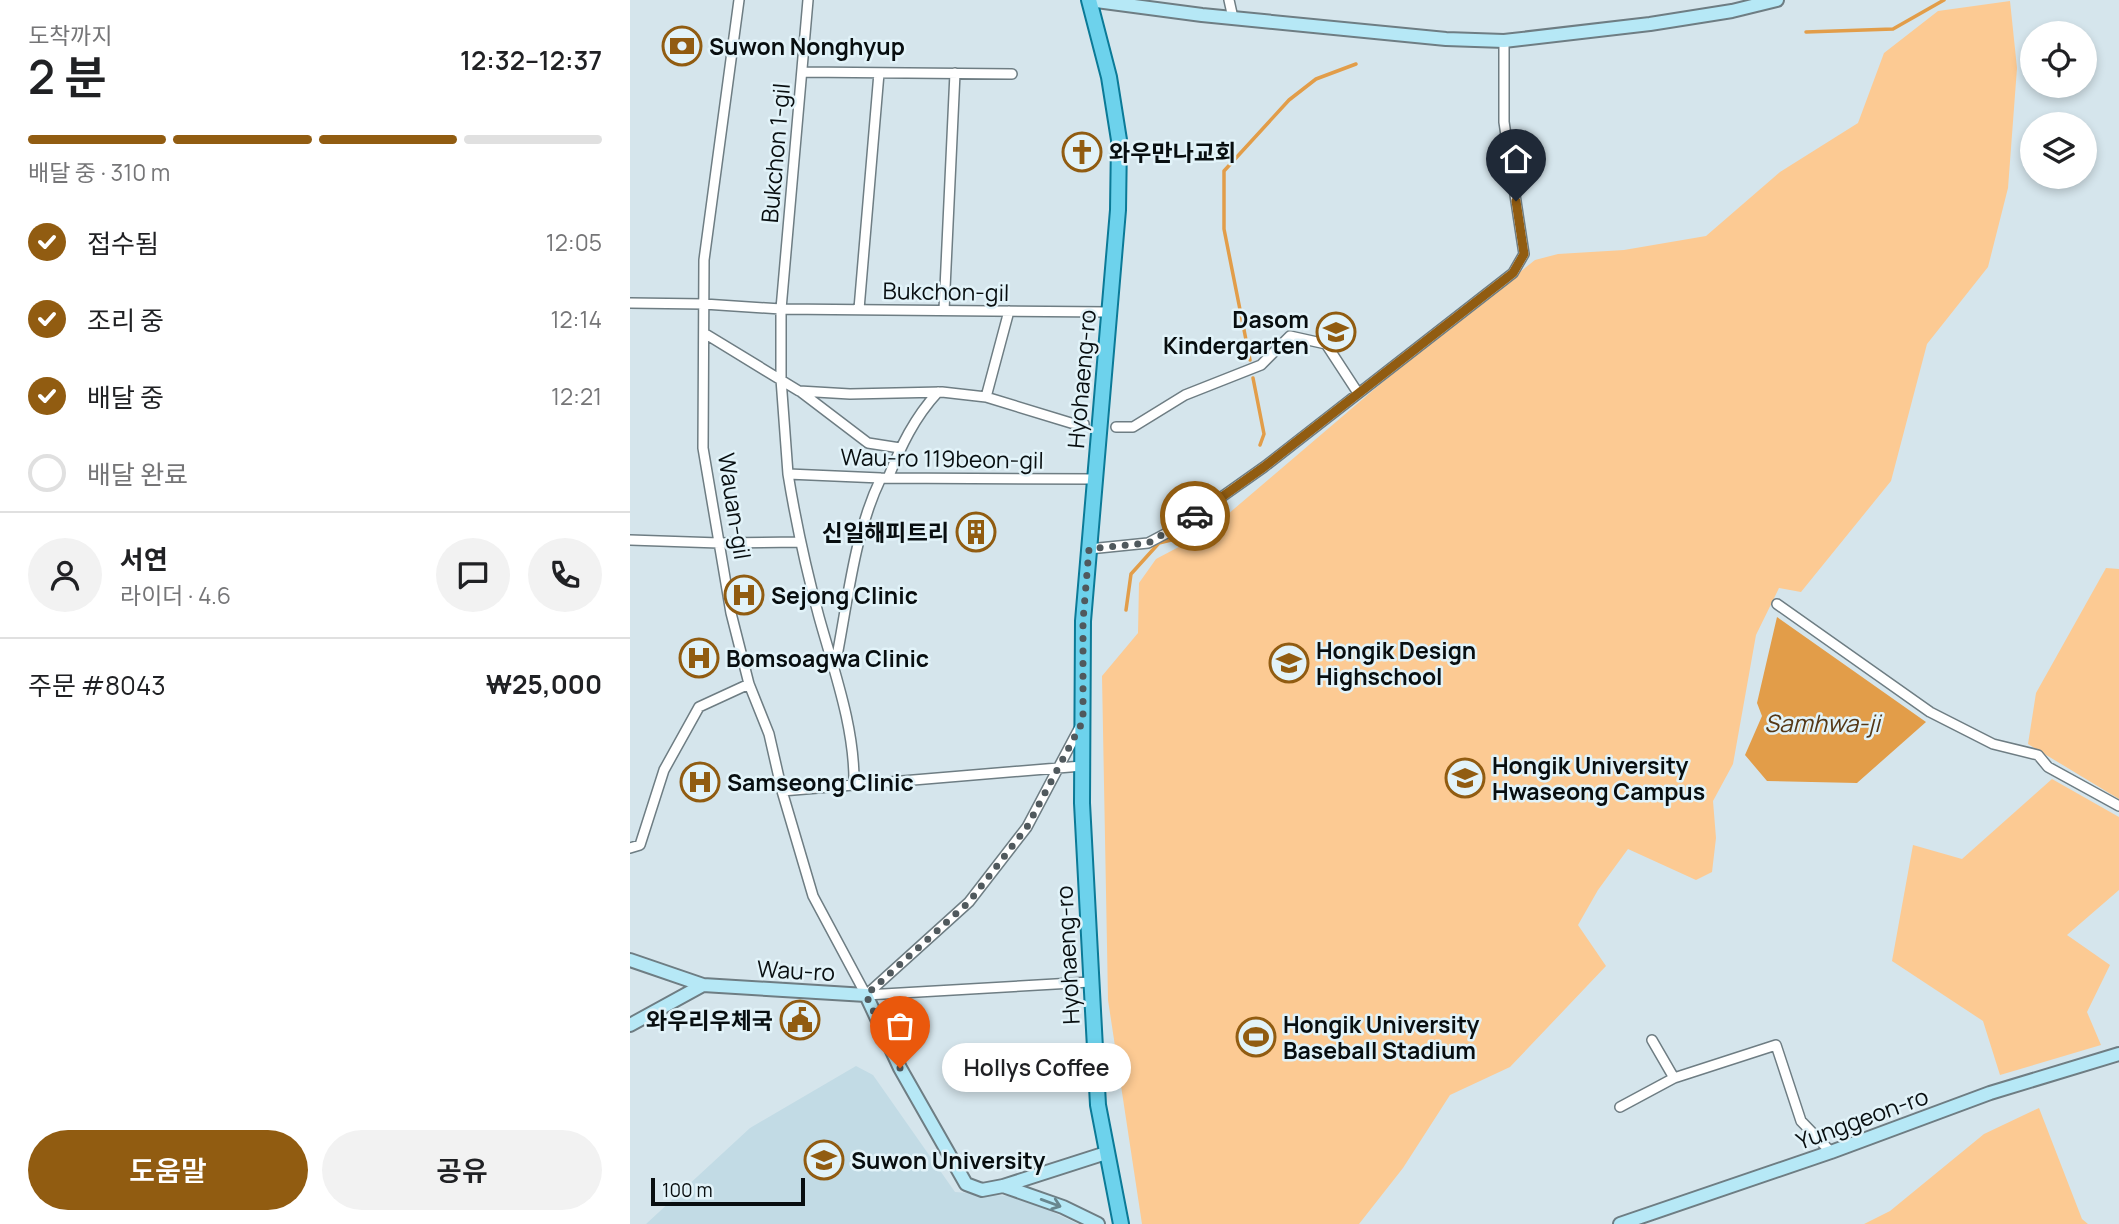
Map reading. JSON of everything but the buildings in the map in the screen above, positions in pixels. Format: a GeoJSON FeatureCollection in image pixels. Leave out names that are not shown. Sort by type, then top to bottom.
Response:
{"type":"FeatureCollection","features":[{"type":"Feature","properties":{"kind":"main road","name":"Hyohaeng-ro"},"geometry":{"type":"LineString","coordinates":[[1089,0],[1110,77],[1119,140],[1118,209],[1083,621],[1082,766],[1090,982],[1098,1105],[1121,1224]]}},
{"type":"Feature","properties":{"kind":"street","name":"Wauan-gil"},"geometry":{"type":"LineString","coordinates":[[739,0],[704,260],[703,448],[731,613],[749,684],[769,734],[782,790],[814,896],[866,995],[900,1068],[965,1184],[982,1190],[1003,1186],[1106,1153]]}},
{"type":"Feature","properties":{"kind":"street","name":"Bukchon 1-gil"},"geometry":{"type":"LineString","coordinates":[[781,309],[808,0]]}},
{"type":"Feature","properties":{"kind":"street"},"geometry":{"type":"LineString","coordinates":[[1089,0],[1233,18],[1446,39],[1504,41],[1650,24],[1732,11],[1777,0]]}},
{"type":"Feature","properties":{"kind":"street"},"geometry":{"type":"LineString","coordinates":[[1229,0],[1233,18]]}},
{"type":"Feature","properties":{"kind":"street"},"geometry":{"type":"LineString","coordinates":[[1089,549],[1148,543],[1182,525],[1264,467],[1513,273],[1524,254],[1504,122],[1504,41]]}},
{"type":"Feature","properties":{"kind":"street"},"geometry":{"type":"LineString","coordinates":[[802,72],[1012,74]]}},
{"type":"Feature","properties":{"kind":"street"},"geometry":{"type":"LineString","coordinates":[[859,309],[879,73]]}},
{"type":"Feature","properties":{"kind":"street"},"geometry":{"type":"LineString","coordinates":[[944,310],[955,73]]}},
{"type":"Feature","properties":{"kind":"street","name":"Bukchon-gil"},"geometry":{"type":"LineString","coordinates":[[630,303],[781,309],[1110,312]]}},
{"type":"Feature","properties":{"kind":"street"},"geometry":{"type":"LineString","coordinates":[[781,309],[781,379],[788,474],[800,542],[849,731],[854,785]]}},
{"type":"Feature","properties":{"kind":"street"},"geometry":{"type":"LineString","coordinates":[[986,397],[1009,311]]}},
{"type":"Feature","properties":{"kind":"street","name":"Wau-ro 119beon-gil"},"geometry":{"type":"LineString","coordinates":[[704,333],[799,391],[868,443],[900,448]]}},
{"type":"Feature","properties":{"kind":"street"},"geometry":{"type":"LineString","coordinates":[[1116,427],[1133,427],[1185,395],[1261,365],[1290,335],[1325,344],[1358,393]]}},
{"type":"Feature","properties":{"kind":"street"},"geometry":{"type":"LineString","coordinates":[[799,391],[850,394],[938,393],[986,397],[1070,423],[1084,424]]}},
{"type":"Feature","properties":{"kind":"street"},"geometry":{"type":"LineString","coordinates":[[834,670],[860,534],[869,502],[922,410],[938,393]]}},
{"type":"Feature","properties":{"kind":"street","name":"Wau-ro 119beon-gil"},"geometry":{"type":"LineString","coordinates":[[788,474],[884,478],[1095,479]]}},
{"type":"Feature","properties":{"kind":"street"},"geometry":{"type":"LineString","coordinates":[[630,540],[800,542]]}},
{"type":"Feature","properties":{"kind":"street"},"geometry":{"type":"LineString","coordinates":[[1777,604],[1930,712],[1993,744],[2038,755],[2048,767],[2119,806]]}},
{"type":"Feature","properties":{"kind":"street"},"geometry":{"type":"LineString","coordinates":[[630,848],[640,845],[664,770],[699,707],[749,684]]}},
{"type":"Feature","properties":{"kind":"street"},"geometry":{"type":"LineString","coordinates":[[866,995],[969,902],[1027,827],[1083,721]]}},
{"type":"Feature","properties":{"kind":"street"},"geometry":{"type":"LineString","coordinates":[[782,790],[1082,766]]}},
{"type":"Feature","properties":{"kind":"street","name":"Wau-ro"},"geometry":{"type":"LineString","coordinates":[[630,960],[703,985],[866,995],[1090,982]]}},
{"type":"Feature","properties":{"kind":"street"},"geometry":{"type":"LineString","coordinates":[[630,1025],[703,985]]}},
{"type":"Feature","properties":{"kind":"street"},"geometry":{"type":"LineString","coordinates":[[1652,1040],[1674,1078]]}},
{"type":"Feature","properties":{"kind":"street"},"geometry":{"type":"LineString","coordinates":[[1620,1107],[1674,1078],[1776,1045],[1801,1121],[1830,1152]]}},
{"type":"Feature","properties":{"kind":"street","name":"Yunggeon-ro"},"geometry":{"type":"LineString","coordinates":[[1620,1224],[1830,1152],[1990,1093],[2119,1054]]}},
{"type":"Feature","properties":{"kind":"street"},"geometry":{"type":"LineString","coordinates":[[1003,1186],[1063,1207],[1098,1224]]}},
{"type":"Feature","properties":{"kind":"shaded area"},"geometry":{"type":"Polygon","coordinates":[[[2010,1],[2017,68],[2008,188],[1988,267],[1927,344],[1891,481],[1801,592],[1779,588],[1756,635],[1733,764],[1713,801],[1716,838],[1712,872],[1696,880],[1628,849],[1598,890],[1578,925],[1606,966],[1510,1067],[1450,1095],[1403,1168],[1359,1224],[1142,1224],[1108,1000],[1102,676],[1138,633],[1139,583],[1156,559],[1207,532],[1398,369],[1535,260],[1558,254],[1624,250],[1706,236],[1780,172],[1858,123],[1884,53],[1938,11],[2010,1]]]}},
{"type":"Feature","properties":{"kind":"shaded area"},"geometry":{"type":"Polygon","coordinates":[[[2106,568],[2119,569],[2119,799],[2028,744],[2036,693],[2106,568]]]}},
{"type":"Feature","properties":{"kind":"shaded area"},"geometry":{"type":"Polygon","coordinates":[[[2052,779],[2119,817],[2119,890],[2067,935],[2110,965],[2087,1012],[2101,1045],[2000,1075],[1983,1021],[1892,961],[1913,845],[1962,859],[2052,779]]]}},
{"type":"Feature","properties":{"kind":"shaded area","name":"Suwon University"},"geometry":{"type":"Polygon","coordinates":[[[856,1066],[873,1075],[955,1192],[1021,1197],[1078,1224],[646,1224],[750,1128],[856,1066]]]}},
{"type":"Feature","properties":{"kind":"shaded area"},"geometry":{"type":"Polygon","coordinates":[[[2039,1108],[2082,1219],[2088,1224],[1864,1224],[1890,1211],[1984,1134],[2039,1108]]]}},
{"type":"Feature","properties":{"kind":"water","name":"Samhwa-ji"},"geometry":{"type":"Polygon","coordinates":[[[1777,617],[1926,722],[1857,783],[1767,781],[1745,755],[1762,716],[1757,703],[1777,617]]]}},
{"type":"Feature","properties":{"kind":"waterway"},"geometry":{"type":"LineString","coordinates":[[1806,32],[1893,29],[1944,0]]}},
{"type":"Feature","properties":{"kind":"waterway"},"geometry":{"type":"LineString","coordinates":[[1250,360],[1224,229],[1224,171],[1289,100],[1316,79],[1356,64]]}},
{"type":"Feature","properties":{"kind":"waterway"},"geometry":{"type":"LineString","coordinates":[[1253,378],[1264,434],[1260,445]]}},
{"type":"Feature","properties":{"kind":"waterway"},"geometry":{"type":"LineString","coordinates":[[1126,610],[1131,574],[1159,543],[1195,534],[1207,516]]}},
{"type":"Feature","properties":{"kind":"way so far"},"geometry":{"type":"LineString","coordinates":[[900,1068],[866,995],[969,902],[1027,827],[1083,721],[1083,621],[1089,549],[1148,543],[1195,516]]}},
{"type":"Feature","properties":{"kind":"place","name":"Suwon Nonghyup"},"geometry":{"type":"Point","coordinates":[682,46]}},
{"type":"Feature","properties":{"kind":"place","name":"와우만나교회"},"geometry":{"type":"Point","coordinates":[1082,152]}},
{"type":"Feature","properties":{"kind":"place","name":"Dasom Kindergarten"},"geometry":{"type":"Point","coordinates":[1336,332]}},
{"type":"Feature","properties":{"kind":"place","name":"신일해피트리"},"geometry":{"type":"Point","coordinates":[976,532]}},
{"type":"Feature","properties":{"kind":"place","name":"Sejong Clinic"},"geometry":{"type":"Point","coordinates":[744,595]}},
{"type":"Feature","properties":{"kind":"place","name":"Bomsoagwa Clinic"},"geometry":{"type":"Point","coordinates":[699,658]}},
{"type":"Feature","properties":{"kind":"place","name":"Hongik Design Highschool"},"geometry":{"type":"Point","coordinates":[1289,663]}},
{"type":"Feature","properties":{"kind":"place","name":"Hongik University Hwaseong Campus"},"geometry":{"type":"Point","coordinates":[1465,778]}},
{"type":"Feature","properties":{"kind":"place","name":"Samseong Clinic"},"geometry":{"type":"Point","coordinates":[700,782]}},
{"type":"Feature","properties":{"kind":"place","name":"와우리우체국"},"geometry":{"type":"Point","coordinates":[800,1020]}},
{"type":"Feature","properties":{"kind":"place","name":"Hongik University Baseball Stadium"},"geometry":{"type":"Point","coordinates":[1256,1037]}},
{"type":"Feature","properties":{"kind":"place","name":"Hollys Coffee"},"geometry":{"type":"Point","coordinates":[900,1068]}},
{"type":"Feature","properties":{"kind":"place","name":"Suwon University"},"geometry":{"type":"Point","coordinates":[824,1160]}},
{"type":"Feature","properties":{"kind":"route"},"geometry":{"type":"LineString","coordinates":[[1195,516],[1264,467],[1513,273],[1524,254],[1516,201]]}}]}
